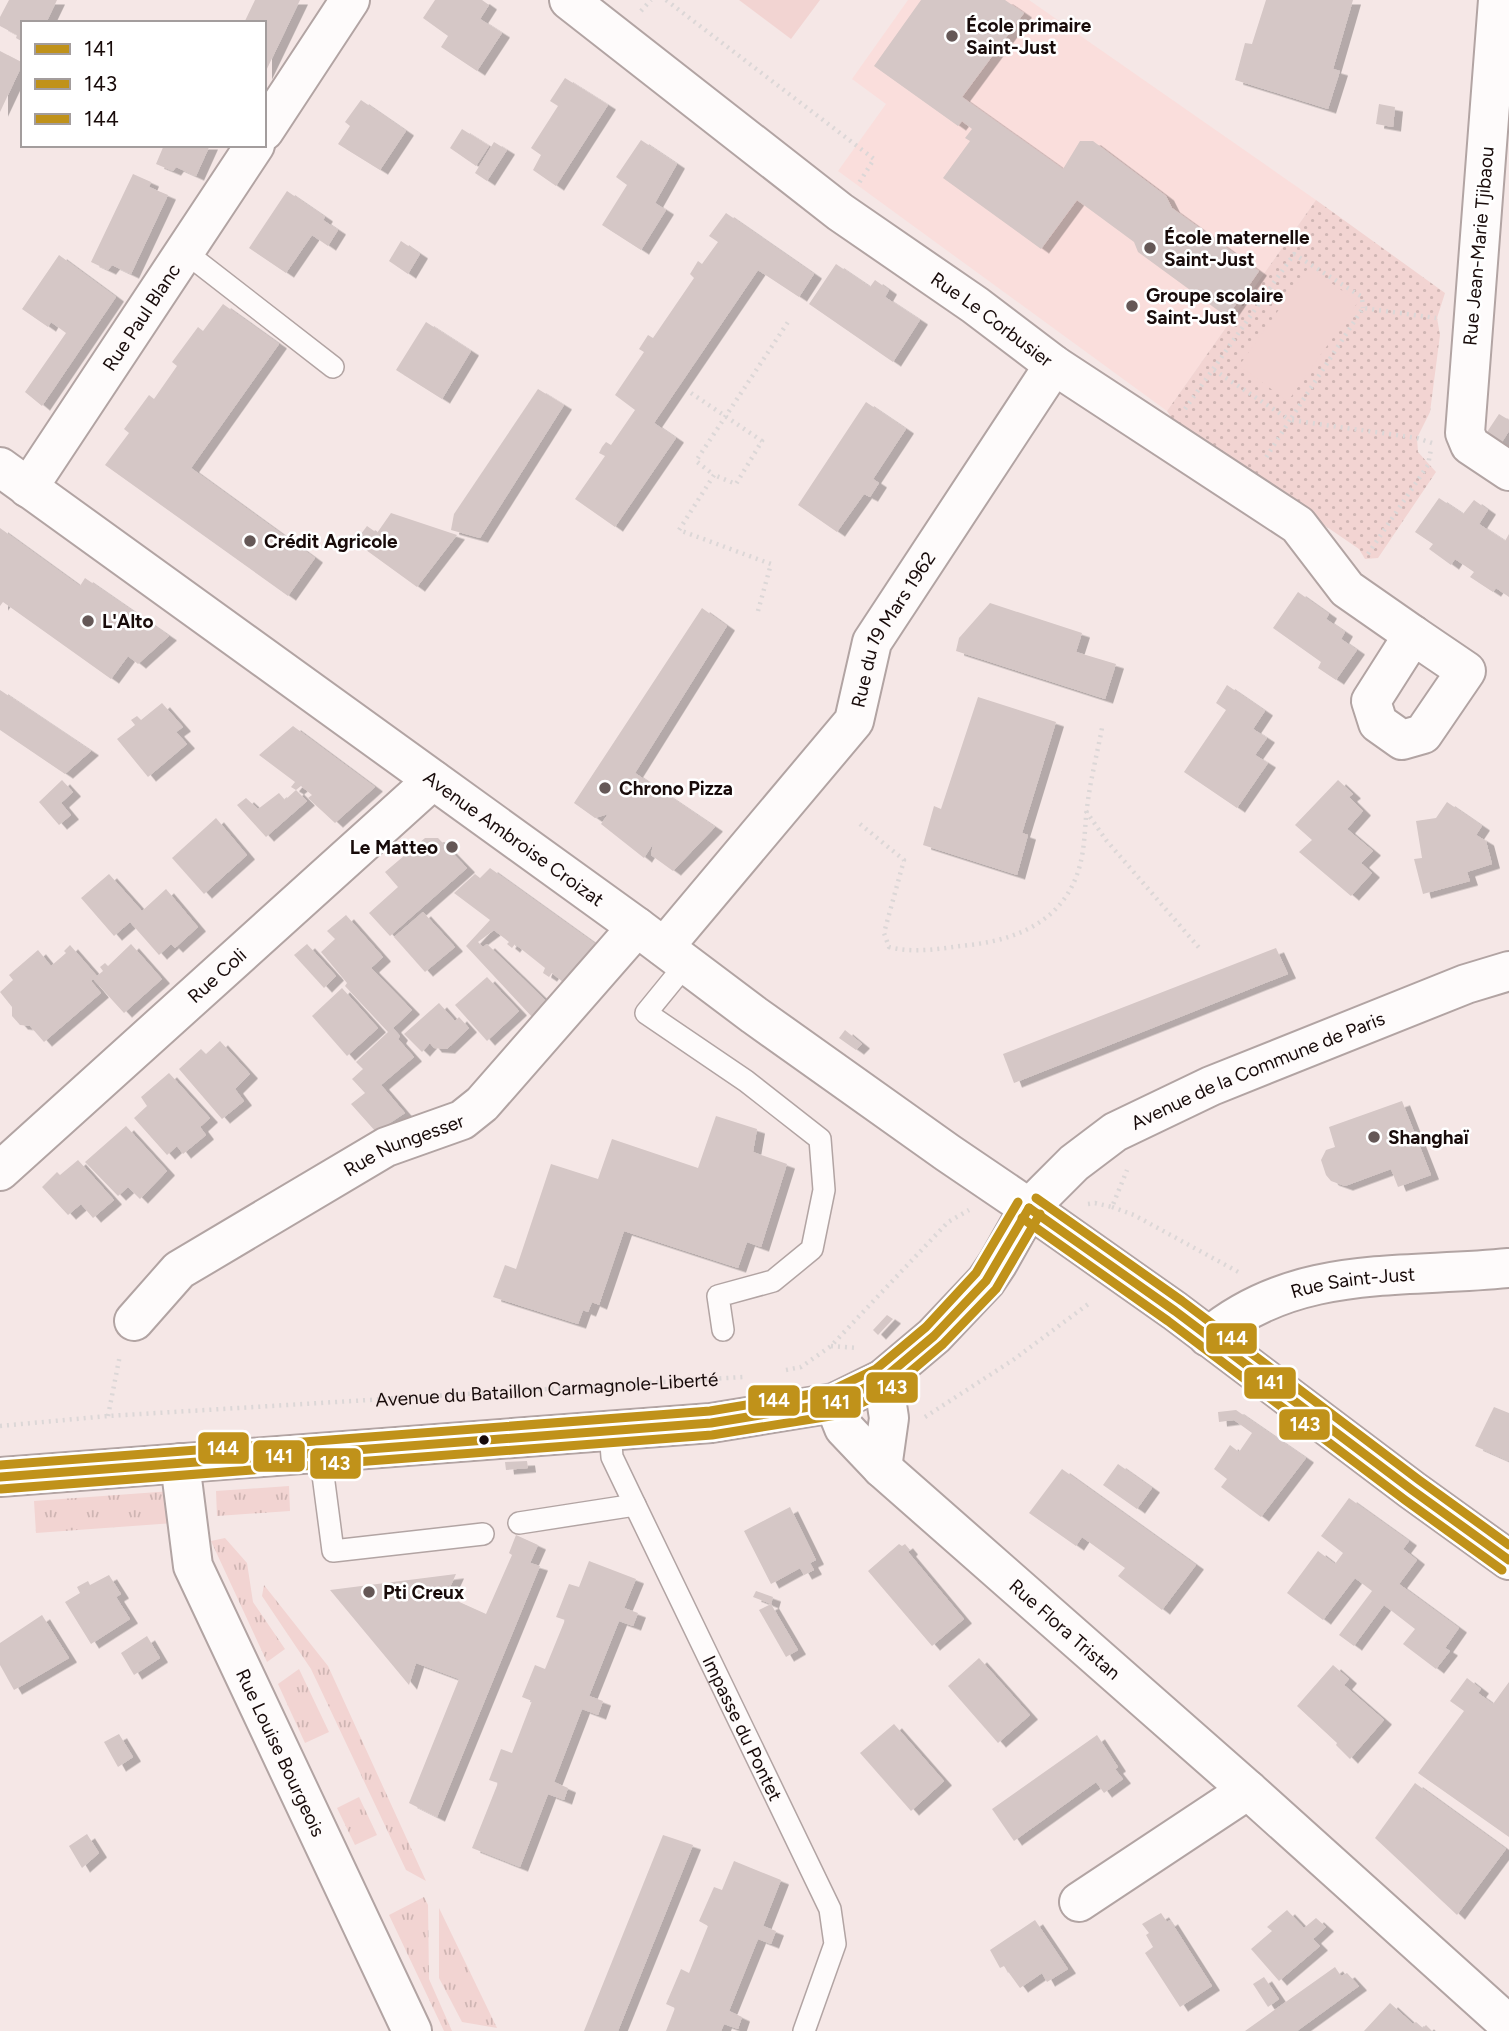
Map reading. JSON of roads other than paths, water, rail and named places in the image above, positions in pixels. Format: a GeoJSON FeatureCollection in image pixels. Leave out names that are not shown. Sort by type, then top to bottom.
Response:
{"type":"FeatureCollection","features":[{"type":"Feature","properties":{"kind":"street"},"geometry":{"type":"LineString","coordinates":[[266,128],[350,0]]}},
{"type":"Feature","properties":{"kind":"street","name":"Rue Le Corbusier"},"geometry":{"type":"LineString","coordinates":[[569,0],[840,212],[975,305],[1054,365],[1298,525],[1347,589],[1413,635]]}},
{"type":"Feature","properties":{"kind":"street","name":"Rue Jean-Marie Tjibaou"},"geometry":{"type":"LineString","coordinates":[[1501,3],[1472,322],[1449,438],[1470,445],[1509,471]]}},
{"type":"Feature","properties":{"kind":"street","name":"Rue Paul Blanc"},"geometry":{"type":"LineString","coordinates":[[14,477],[185,252],[254,147]]}},
{"type":"Feature","properties":{"kind":"street","name":"Rue du 19 Mars 1962"},"geometry":{"type":"LineString","coordinates":[[662,946],[854,721],[872,642],[1054,365]]}},
{"type":"Feature","properties":{"kind":"street","name":"Avenue Ambroise Croizat"},"geometry":{"type":"LineString","coordinates":[[14,477],[893,1114],[1208,1337],[1509,1560]]}},
{"type":"Feature","properties":{"kind":"street","name":"Rue Coli"},"geometry":{"type":"LineString","coordinates":[[0,1171],[433,780]]}},
{"type":"Feature","properties":{"kind":"street","name":"Rue Nungesser"},"geometry":{"type":"LineString","coordinates":[[134,1321],[179,1270],[386,1147],[462,1121],[662,946]]}},
{"type":"Feature","properties":{"kind":"street","name":"Avenue de la Commune de Paris"},"geometry":{"type":"LineString","coordinates":[[1029,1208],[1074,1163],[1115,1132],[1224,1081],[1466,985],[1509,971]]}},
{"type":"Feature","properties":{"kind":"street"},"geometry":{"type":"LineString","coordinates":[[0,1476],[711,1423],[834,1403],[883,1379],[934,1336],[986,1281],[1029,1208]]}},
{"type":"Feature","properties":{"kind":"street","name":"Rue Saint-Just"},"geometry":{"type":"LineString","coordinates":[[1208,1337],[1239,1313],[1277,1295],[1355,1265],[1509,1268]]}},
{"type":"Feature","properties":{"kind":"street"},"geometry":{"type":"LineString","coordinates":[[882,1468],[889,1418],[883,1379]]}},
{"type":"Feature","properties":{"kind":"street","name":"Rue Flora Tristan"},"geometry":{"type":"LineString","coordinates":[[834,1403],[844,1427],[882,1468],[1248,1790],[1509,2025]]}},
{"type":"Feature","properties":{"kind":"street","name":"Rue Louise Bourgeois"},"geometry":{"type":"LineString","coordinates":[[180,1463],[193,1566],[412,2031]]}},
{"type":"Feature","properties":{"kind":"street"},"geometry":{"type":"LineString","coordinates":[[1079,1902],[1248,1790]]}},
{"type":"Feature","properties":{"kind":"lane"},"geometry":{"type":"LineString","coordinates":[[185,252],[333,367]]}},
{"type":"Feature","properties":{"kind":"lane"},"geometry":{"type":"LineString","coordinates":[[662,946],[646,1013],[746,1081],[820,1139],[824,1190],[812,1249],[773,1281],[718,1296],[723,1330]]}},
{"type":"Feature","properties":{"kind":"lane","name":"Impasse du Pontet"},"geometry":{"type":"LineString","coordinates":[[610,1431],[612,1457],[830,1909],[835,1944],[804,2031]]}},
{"type":"Feature","properties":{"kind":"lane"},"geometry":{"type":"LineString","coordinates":[[320,1452],[333,1551],[482,1534]]}},
{"type":"Feature","properties":{"kind":"lane"},"geometry":{"type":"LineString","coordinates":[[519,1523],[635,1505]]}},
{"type":"Feature","properties":{"kind":"place","name":"École primaire Saint-Just"},"geometry":{"type":"Point","coordinates":[952,36]}},
{"type":"Feature","properties":{"kind":"place","name":"École maternelle Saint-Just"},"geometry":{"type":"Point","coordinates":[1150,248]}},
{"type":"Feature","properties":{"kind":"place","name":"Groupe scolaire Saint-Just"},"geometry":{"type":"Point","coordinates":[1132,306]}},
{"type":"Feature","properties":{"kind":"place","name":"Crédit Agricole"},"geometry":{"type":"Point","coordinates":[250,541]}},
{"type":"Feature","properties":{"kind":"place","name":"L'Alto"},"geometry":{"type":"Point","coordinates":[88,621]}},
{"type":"Feature","properties":{"kind":"place","name":"Chrono Pizza"},"geometry":{"type":"Point","coordinates":[605,788]}},
{"type":"Feature","properties":{"kind":"place","name":"Le Matteo"},"geometry":{"type":"Point","coordinates":[452,847]}},
{"type":"Feature","properties":{"kind":"place","name":"Shanghaï"},"geometry":{"type":"Point","coordinates":[1374,1137]}},
{"type":"Feature","properties":{"kind":"place","name":"Pti Creux"},"geometry":{"type":"Point","coordinates":[369,1592]}}]}
